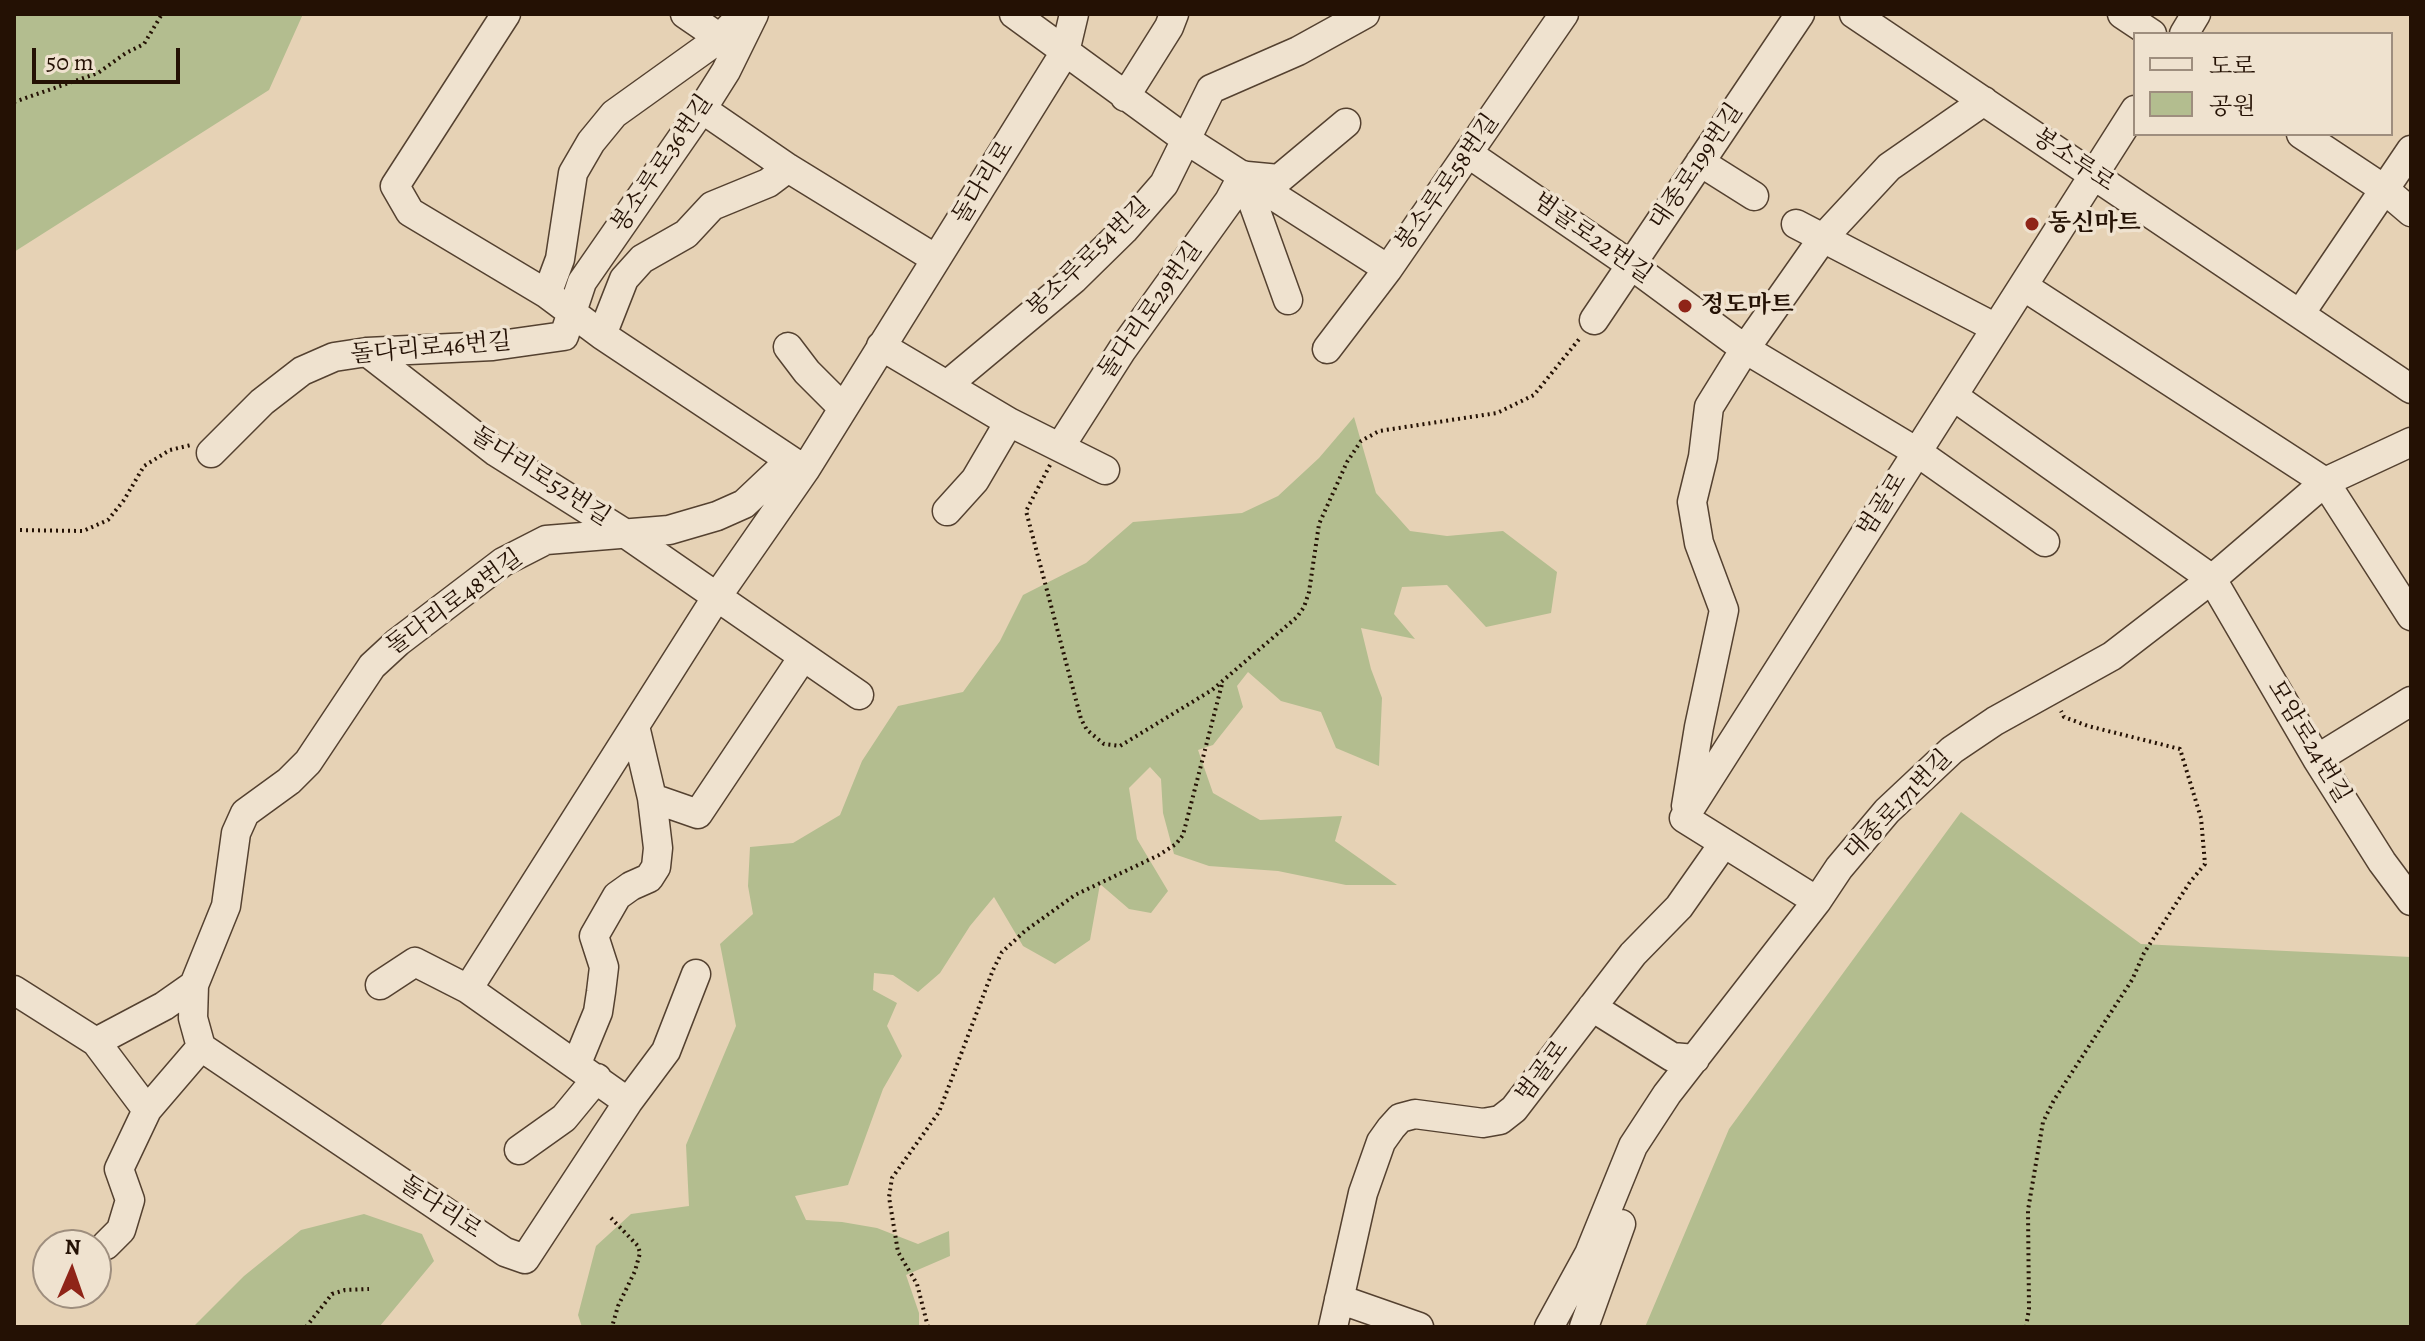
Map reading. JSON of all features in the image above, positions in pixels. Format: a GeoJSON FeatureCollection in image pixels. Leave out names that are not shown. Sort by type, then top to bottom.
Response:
{"type":"FeatureCollection","features":[{"type":"Feature","properties":{"kind":"street"},"geometry":{"type":"LineString","coordinates":[[506,14],[395,186],[410,212],[547,294],[802,473]]}},
{"type":"Feature","properties":{"kind":"street"},"geometry":{"type":"LineString","coordinates":[[685,14],[720,38]]}},
{"type":"Feature","properties":{"kind":"street","name":"봉소루로36번길"},"geometry":{"type":"LineString","coordinates":[[547,294],[560,259],[573,173],[591,142],[614,114],[720,38],[743,14]]}},
{"type":"Feature","properties":{"kind":"street","name":"봉소루로36번길"},"geometry":{"type":"LineString","coordinates":[[572,313],[582,282],[702,109],[726,71],[754,14]]}},
{"type":"Feature","properties":{"kind":"street"},"geometry":{"type":"LineString","coordinates":[[1014,14],[1188,141],[1388,269]]}},
{"type":"Feature","properties":{"kind":"street","name":"돌다리로"},"geometry":{"type":"LineString","coordinates":[[468,989],[716,598],[802,473],[1065,52],[1074,14]]}},
{"type":"Feature","properties":{"kind":"street"},"geometry":{"type":"LineString","coordinates":[[1125,97],[1174,14]]}},
{"type":"Feature","properties":{"kind":"street","name":"봉소루로54번길"},"geometry":{"type":"LineString","coordinates":[[947,385],[1074,279],[1124,230],[1164,184],[1188,141],[1211,89],[1298,51],[1365,14]]}},
{"type":"Feature","properties":{"kind":"street","name":"봉소루로58번길"},"geometry":{"type":"LineString","coordinates":[[1327,349],[1388,269],[1564,14]]}},
{"type":"Feature","properties":{"kind":"street","name":"대종로199번길"},"geometry":{"type":"LineString","coordinates":[[1594,320],[1800,14]]}},
{"type":"Feature","properties":{"kind":"street","name":"봉소루로"},"geometry":{"type":"LineString","coordinates":[[1854,14],[2411,389]]}},
{"type":"Feature","properties":{"kind":"street"},"geometry":{"type":"LineString","coordinates":[[2122,14],[2149,32]]}},
{"type":"Feature","properties":{"kind":"street"},"geometry":{"type":"LineString","coordinates":[[2185,32],[2196,14]]}},
{"type":"Feature","properties":{"kind":"street"},"geometry":{"type":"LineString","coordinates":[[1817,901],[1684,818],[1699,727],[1724,610],[1699,543],[1692,502],[1703,457],[1709,407],[1745,349],[1823,238],[1889,167],[1984,101]]}},
{"type":"Feature","properties":{"kind":"street"},"geometry":{"type":"LineString","coordinates":[[702,109],[788,168],[936,259]]}},
{"type":"Feature","properties":{"kind":"street","name":"범골로"},"geometry":{"type":"LineString","coordinates":[[1684,818],[2133,113]]}},
{"type":"Feature","properties":{"kind":"street"},"geometry":{"type":"LineString","coordinates":[[1243,175],[1279,179],[1346,123]]}},
{"type":"Feature","properties":{"kind":"street"},"geometry":{"type":"LineString","coordinates":[[2304,136],[2384,189],[2411,212]]}},
{"type":"Feature","properties":{"kind":"street"},"geometry":{"type":"LineString","coordinates":[[2300,314],[2411,150]]}},
{"type":"Feature","properties":{"kind":"street","name":"범골로22번길"},"geometry":{"type":"LineString","coordinates":[[1469,154],[1631,265],[1745,349],[1917,452],[2045,542]]}},
{"type":"Feature","properties":{"kind":"street"},"geometry":{"type":"LineString","coordinates":[[1700,162],[1754,196]]}},
{"type":"Feature","properties":{"kind":"street"},"geometry":{"type":"LineString","coordinates":[[602,335],[624,279],[642,259],[686,234],[712,206],[768,183],[788,168]]}},
{"type":"Feature","properties":{"kind":"street"},"geometry":{"type":"LineString","coordinates":[[1243,175],[1288,300]]}},
{"type":"Feature","properties":{"kind":"street","name":"돌다리로29번길"},"geometry":{"type":"LineString","coordinates":[[1060,447],[1122,350],[1229,201],[1243,175]]}},
{"type":"Feature","properties":{"kind":"street"},"geometry":{"type":"LineString","coordinates":[[1796,224],[1996,328]]}},
{"type":"Feature","properties":{"kind":"street"},"geometry":{"type":"LineString","coordinates":[[2023,286],[2325,482],[2411,616]]}},
{"type":"Feature","properties":{"kind":"street","name":"돌다리로46번길"},"geometry":{"type":"LineString","coordinates":[[216,448],[262,402],[302,371],[334,357],[367,352],[493,346],[564,336],[572,313]]}},
{"type":"Feature","properties":{"kind":"street"},"geometry":{"type":"LineString","coordinates":[[881,346],[1009,422],[1105,470]]}},
{"type":"Feature","properties":{"kind":"street"},"geometry":{"type":"LineString","coordinates":[[788,347],[807,372],[842,407]]}},
{"type":"Feature","properties":{"kind":"street","name":"돌다리로52번길"},"geometry":{"type":"LineString","coordinates":[[367,352],[496,452],[626,534],[716,598]]}},
{"type":"Feature","properties":{"kind":"street"},"geometry":{"type":"LineString","coordinates":[[1953,396],[2212,579]]}},
{"type":"Feature","properties":{"kind":"street"},"geometry":{"type":"LineString","coordinates":[[947,511],[975,480],[1009,422]]}},
{"type":"Feature","properties":{"kind":"street","name":"대종로171번길"},"geometry":{"type":"LineString","coordinates":[[1549,1327],[1589,1254],[1633,1146],[1667,1094],[1817,901],[1839,868],[1887,811],[1952,750],[1995,721],[2112,656],[2212,579],[2325,482],[2411,442]]}},
{"type":"Feature","properties":{"kind":"street","name":"돌다리로48번길"},"geometry":{"type":"LineString","coordinates":[[201,1047],[193,1018],[194,985],[226,906],[236,833],[245,813],[289,781],[308,762],[372,666],[398,642],[503,562],[546,540],[669,530],[717,516],[744,504],[780,470],[802,473]]}},
{"type":"Feature","properties":{"kind":"street","name":"모암로24번길"},"geometry":{"type":"LineString","coordinates":[[2212,579],[2317,759],[2382,862],[2411,901]]}},
{"type":"Feature","properties":{"kind":"street"},"geometry":{"type":"LineString","coordinates":[[716,598],[859,695]]}},
{"type":"Feature","properties":{"kind":"street"},"geometry":{"type":"LineString","coordinates":[[652,798],[698,814],[803,657]]}},
{"type":"Feature","properties":{"kind":"street"},"geometry":{"type":"LineString","coordinates":[[2317,759],[2411,701]]}},
{"type":"Feature","properties":{"kind":"street"},"geometry":{"type":"LineString","coordinates":[[519,1150],[564,1118],[587,1071],[604,967],[594,936],[617,896],[649,878],[656,867],[658,848],[652,798],[635,726]]}},
{"type":"Feature","properties":{"kind":"street","name":"범골로"},"geometry":{"type":"LineString","coordinates":[[1333,1327],[1363,1193],[1381,1142],[1391,1128],[1400,1118],[1415,1114],[1483,1123],[1500,1120],[1514,1109],[1633,954],[1679,907],[1724,843]]}},
{"type":"Feature","properties":{"kind":"street"},"geometry":{"type":"LineString","coordinates":[[380,985],[415,962],[468,989],[628,1102]]}},
{"type":"Feature","properties":{"kind":"street","name":"돌다리로"},"geometry":{"type":"LineString","coordinates":[[201,1047],[505,1252],[525,1259],[628,1102],[666,1051],[696,974]]}},
{"type":"Feature","properties":{"kind":"street"},"geometry":{"type":"LineString","coordinates":[[96,1042],[164,1006],[194,985]]}},
{"type":"Feature","properties":{"kind":"street"},"geometry":{"type":"LineString","coordinates":[[14,990],[96,1042],[147,1110]]}},
{"type":"Feature","properties":{"kind":"street"},"geometry":{"type":"LineString","coordinates":[[1584,1327],[1635,1184],[1695,1059],[1672,1057],[1592,1007]]}},
{"type":"Feature","properties":{"kind":"street"},"geometry":{"type":"LineString","coordinates":[[112,1239],[121,1230],[130,1200],[109,1174],[147,1110],[201,1047]]}},
{"type":"Feature","properties":{"kind":"street"},"geometry":{"type":"LineString","coordinates":[[1339,1299],[1419,1327]]}},
{"type":"Feature","properties":{"kind":"path"},"geometry":{"type":"LineString","coordinates":[[14,102],[98,73],[144,44],[162,14]]}},
{"type":"Feature","properties":{"kind":"path"},"geometry":{"type":"LineString","coordinates":[[1060,447],[1026,511],[1075,703],[1087,730],[1104,744],[1120,746],[1222,682],[1288,626],[1304,607],[1319,524],[1347,462],[1361,441],[1379,431],[1497,413],[1534,395],[1594,320]]}},
{"type":"Feature","properties":{"kind":"path"},"geometry":{"type":"LineString","coordinates":[[14,530],[83,531],[108,520],[144,466],[170,450],[194,444],[216,448]]}},
{"type":"Feature","properties":{"kind":"path"},"geometry":{"type":"LineString","coordinates":[[928,1327],[917,1284],[901,1262],[898,1252],[889,1197],[892,1178],[939,1112],[1002,952],[1075,895],[1159,855],[1176,844],[1183,835],[1222,682]]}},
{"type":"Feature","properties":{"kind":"path"},"geometry":{"type":"LineString","coordinates":[[2026,1327],[2029,1309],[2028,1210],[2043,1122],[2132,980],[2144,953],[2205,864],[2201,818],[2180,749],[2064,717],[2049,692]]}},
{"type":"Feature","properties":{"kind":"path"},"geometry":{"type":"LineString","coordinates":[[611,1218],[632,1239],[640,1253],[612,1327]]}},
{"type":"Feature","properties":{"kind":"path"},"geometry":{"type":"LineString","coordinates":[[306,1327],[332,1294],[369,1289]]}},
{"type":"Feature","properties":{"kind":"green space"},"geometry":{"type":"Polygon","coordinates":[[[14,14],[303,14],[269,90],[14,252],[14,14]]]}},
{"type":"Feature","properties":{"kind":"green space"},"geometry":{"type":"Polygon","coordinates":[[[1354,417],[1376,493],[1410,531],[1447,536],[1503,531],[1557,572],[1551,613],[1486,627],[1447,585],[1402,587],[1394,614],[1415,639],[1361,628],[1382,698],[1379,766],[1336,748],[1321,712],[1281,701],[1248,672],[1237,686],[1243,707],[1213,745],[1198,750],[1213,793],[1260,820],[1342,816],[1335,841],[1397,885],[1346,885],[1278,871],[1209,866],[1174,854],[1163,813],[1161,779],[1150,767],[1129,788],[1137,839],[1168,891],[1151,913],[1129,909],[1100,884],[1090,940],[1055,964],[1023,946],[994,897],[970,926],[940,973],[918,992],[893,975],[874,973],[873,990],[897,1003],[887,1026],[902,1056],[883,1089],[848,1185],[795,1196],[806,1220],[877,1228],[918,1244],[949,1231],[950,1256],[906,1275],[919,1313],[919,1327],[582,1327],[578,1315],[596,1246],[631,1214],[689,1206],[686,1145],[736,1026],[720,944],[753,914],[748,886],[750,847],[793,843],[840,815],[862,761],[898,706],[963,692],[1000,641],[1023,595],[1086,563],[1133,522],[1242,513],[1278,496],[1319,458],[1354,417]]]}},
{"type":"Feature","properties":{"kind":"green space"},"geometry":{"type":"Polygon","coordinates":[[[1961,812],[2141,944],[2411,957],[2411,1327],[1645,1327],[1729,1129],[1961,812]]]}},
{"type":"Feature","properties":{"kind":"green space"},"geometry":{"type":"Polygon","coordinates":[[[364,1214],[422,1234],[434,1261],[380,1326],[193,1327],[244,1276],[301,1230],[364,1214]]]}},
{"type":"Feature","properties":{"kind":"place","name":"동신마트"},"geometry":{"type":"Point","coordinates":[2032,224]}},
{"type":"Feature","properties":{"kind":"place","name":"정도마트"},"geometry":{"type":"Point","coordinates":[1685,306]}}]}
